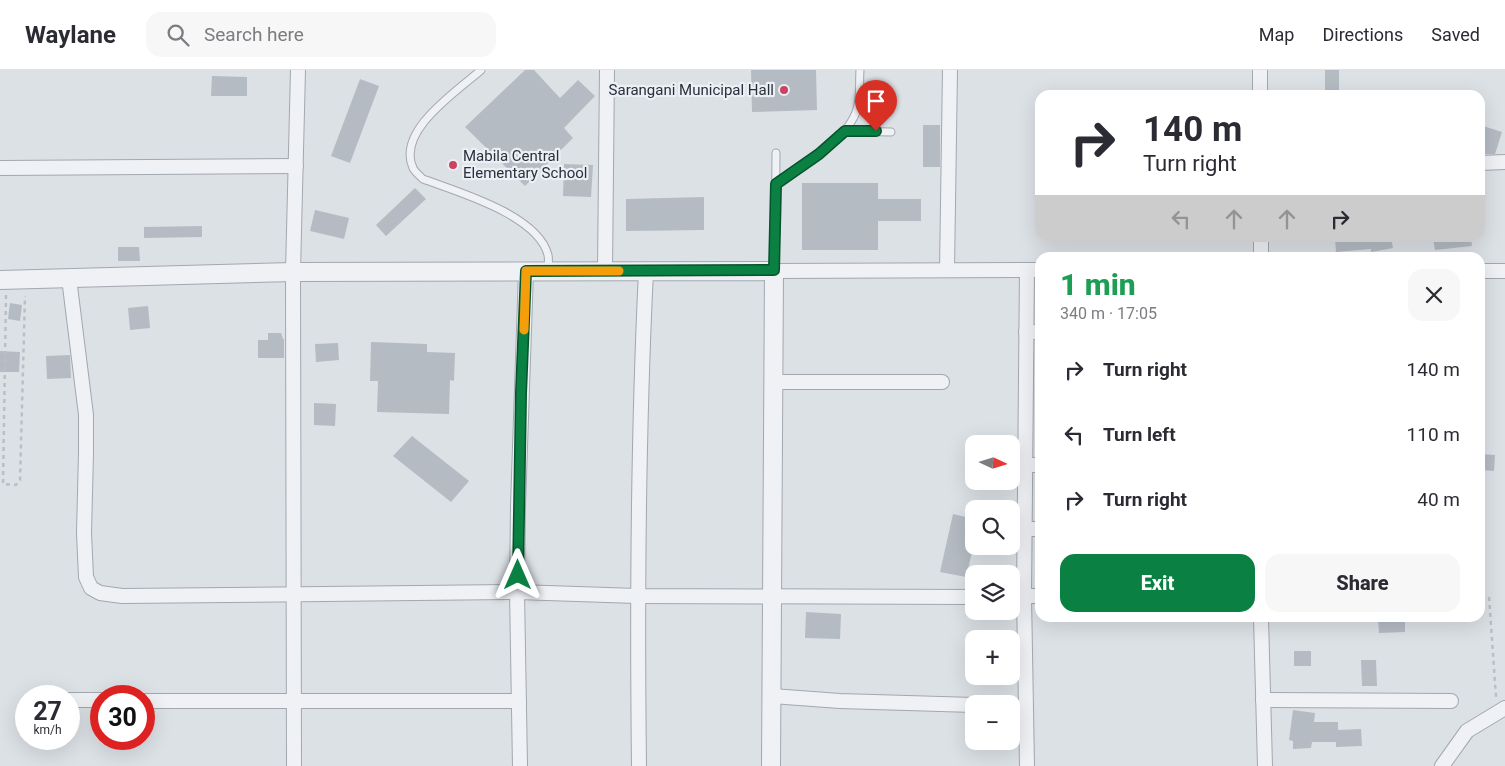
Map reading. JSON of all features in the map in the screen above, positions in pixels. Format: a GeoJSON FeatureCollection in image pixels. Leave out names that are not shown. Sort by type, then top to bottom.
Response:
{"type":"FeatureCollection","features":[{"type":"Feature","properties":{"kind":"street"},"geometry":{"type":"LineString","coordinates":[[294,766],[293,272],[298,70]]}},
{"type":"Feature","properties":{"kind":"street"},"geometry":{"type":"LineString","coordinates":[[606,271],[607,70]]}},
{"type":"Feature","properties":{"kind":"street"},"geometry":{"type":"LineString","coordinates":[[947,270],[950,70]]}},
{"type":"Feature","properties":{"kind":"street"},"geometry":{"type":"LineString","coordinates":[[1260,70],[1260,90]]}},
{"type":"Feature","properties":{"kind":"street"},"geometry":{"type":"LineString","coordinates":[[1485,163],[1505,162]]}},
{"type":"Feature","properties":{"kind":"street"},"geometry":{"type":"LineString","coordinates":[[0,168],[296,166]]}},
{"type":"Feature","properties":{"kind":"street"},"geometry":{"type":"LineString","coordinates":[[771,766],[774,270]]}},
{"type":"Feature","properties":{"kind":"street"},"geometry":{"type":"LineString","coordinates":[[3,280],[293,272],[1034,270],[1033,398],[1025,466],[1025,529],[1020,577]]}},
{"type":"Feature","properties":{"kind":"street"},"geometry":{"type":"LineString","coordinates":[[520,766],[518,592],[521,393],[526,271]]}},
{"type":"Feature","properties":{"kind":"street"},"geometry":{"type":"LineString","coordinates":[[639,766],[637,596],[641,363],[646,271]]}},
{"type":"Feature","properties":{"kind":"street"},"geometry":{"type":"LineString","coordinates":[[1485,271],[1505,272]]}},
{"type":"Feature","properties":{"kind":"street"},"geometry":{"type":"LineString","coordinates":[[69,278],[86,416],[84,533],[86,577],[91,588],[100,593],[122,596],[518,592],[637,596],[965,597]]}},
{"type":"Feature","properties":{"kind":"street"},"geometry":{"type":"LineString","coordinates":[[774,382],[942,382]]}},
{"type":"Feature","properties":{"kind":"street"},"geometry":{"type":"LineString","coordinates":[[1025,466],[1035,465]]}},
{"type":"Feature","properties":{"kind":"street"},"geometry":{"type":"LineString","coordinates":[[1025,529],[1035,529]]}},
{"type":"Feature","properties":{"kind":"street"},"geometry":{"type":"LineString","coordinates":[[1020,596],[1035,596]]}},
{"type":"Feature","properties":{"kind":"street"},"geometry":{"type":"LineString","coordinates":[[1020,620],[1026,707],[1026,766]]}},
{"type":"Feature","properties":{"kind":"street"},"geometry":{"type":"LineString","coordinates":[[1261,622],[1265,766]]}},
{"type":"Feature","properties":{"kind":"street"},"geometry":{"type":"LineString","coordinates":[[772,696],[840,701],[965,705]]}},
{"type":"Feature","properties":{"kind":"street"},"geometry":{"type":"LineString","coordinates":[[155,700],[519,701]]}},
{"type":"Feature","properties":{"kind":"street"},"geometry":{"type":"LineString","coordinates":[[1263,700],[1451,701]]}},
{"type":"Feature","properties":{"kind":"street"},"geometry":{"type":"LineString","coordinates":[[1020,707],[1026,707]]}},
{"type":"Feature","properties":{"kind":"street"},"geometry":{"type":"LineString","coordinates":[[1442,766],[1467,731],[1501,711]]}},
{"type":"Feature","properties":{"kind":"lane"},"geometry":{"type":"LineString","coordinates":[[481,70],[425,119],[413,137],[409,150],[413,169],[423,179],[507,212],[534,233],[544,245],[548,254],[548,271]]}},
{"type":"Feature","properties":{"kind":"lane"},"geometry":{"type":"LineString","coordinates":[[776,184],[819,154],[845,131],[859,103],[860,70]]}},
{"type":"Feature","properties":{"kind":"lane"},"geometry":{"type":"LineString","coordinates":[[845,131],[891,132]]}},
{"type":"Feature","properties":{"kind":"lane"},"geometry":{"type":"LineString","coordinates":[[774,270],[776,152]]}},
{"type":"Feature","properties":{"kind":"path"},"geometry":{"type":"LineString","coordinates":[[3,280],[3,484],[16,485],[20,480],[26,279]]}},
{"type":"Feature","properties":{"kind":"path"},"geometry":{"type":"LineString","coordinates":[[1489,597],[1501,711]]}},
{"type":"Feature","properties":{"kind":"building"},"geometry":{"type":"Polygon","coordinates":[[[525,70],[534,70],[560,98],[578,80],[595,96],[564,128],[573,138],[525,186],[465,127],[525,70]]]}},
{"type":"Feature","properties":{"kind":"building","name":"Sarangani Municipal Hall"},"geometry":{"type":"Polygon","coordinates":[[[751,70],[816,70],[817,110],[752,112],[751,70]]]}},
{"type":"Feature","properties":{"kind":"building"},"geometry":{"type":"Polygon","coordinates":[[[1325,70],[1339,70],[1339,90],[1325,90],[1325,70]]]}},
{"type":"Feature","properties":{"kind":"building"},"geometry":{"type":"Polygon","coordinates":[[[212,76],[247,77],[247,96],[211,96],[212,76]]]}},
{"type":"Feature","properties":{"kind":"building"},"geometry":{"type":"Polygon","coordinates":[[[360,79],[379,86],[350,163],[331,156],[360,79]]]}},
{"type":"Feature","properties":{"kind":"building"},"geometry":{"type":"Polygon","coordinates":[[[923,125],[940,125],[940,167],[923,167],[923,125]]]}},
{"type":"Feature","properties":{"kind":"building"},"geometry":{"type":"Polygon","coordinates":[[[1485,127],[1502,132],[1495,154],[1485,154],[1485,127]]]}},
{"type":"Feature","properties":{"kind":"building"},"geometry":{"type":"Polygon","coordinates":[[[564,164],[593,165],[591,197],[563,196],[564,164]]]}},
{"type":"Feature","properties":{"kind":"building"},"geometry":{"type":"Polygon","coordinates":[[[802,183],[878,183],[878,199],[921,199],[921,221],[878,221],[878,250],[802,250],[802,183]]]}},
{"type":"Feature","properties":{"kind":"building"},"geometry":{"type":"Polygon","coordinates":[[[415,188],[426,199],[386,236],[376,225],[415,188]]]}},
{"type":"Feature","properties":{"kind":"building"},"geometry":{"type":"Polygon","coordinates":[[[704,197],[704,230],[626,231],[626,199],[704,197]]]}},
{"type":"Feature","properties":{"kind":"building"},"geometry":{"type":"Polygon","coordinates":[[[315,210],[349,218],[344,239],[310,231],[315,210]]]}},
{"type":"Feature","properties":{"kind":"building"},"geometry":{"type":"Polygon","coordinates":[[[202,226],[202,237],[144,238],[144,227],[202,226]]]}},
{"type":"Feature","properties":{"kind":"building"},"geometry":{"type":"Polygon","coordinates":[[[1335,242],[1392,242],[1393,248],[1371,252],[1371,249],[1336,252],[1335,242]]]}},
{"type":"Feature","properties":{"kind":"building"},"geometry":{"type":"Polygon","coordinates":[[[1434,242],[1472,242],[1472,246],[1435,250],[1434,242]]]}},
{"type":"Feature","properties":{"kind":"building"},"geometry":{"type":"Polygon","coordinates":[[[118,247],[139,247],[140,261],[118,261],[118,247]]]}},
{"type":"Feature","properties":{"kind":"building"},"geometry":{"type":"Polygon","coordinates":[[[10,303],[22,305],[20,321],[8,319],[10,303]]]}},
{"type":"Feature","properties":{"kind":"building"},"geometry":{"type":"Polygon","coordinates":[[[148,306],[150,328],[130,330],[128,308],[148,306]]]}},
{"type":"Feature","properties":{"kind":"building"},"geometry":{"type":"Polygon","coordinates":[[[268,333],[281,333],[284,339],[284,358],[258,358],[258,340],[268,340],[268,333]]]}},
{"type":"Feature","properties":{"kind":"building"},"geometry":{"type":"Polygon","coordinates":[[[371,342],[427,344],[427,352],[455,353],[454,381],[450,380],[449,414],[377,412],[378,381],[370,381],[371,342]]]}},
{"type":"Feature","properties":{"kind":"building"},"geometry":{"type":"Polygon","coordinates":[[[338,343],[339,360],[316,362],[315,344],[338,343]]]}},
{"type":"Feature","properties":{"kind":"building"},"geometry":{"type":"Polygon","coordinates":[[[0,351],[20,352],[19,372],[0,372],[0,351]]]}},
{"type":"Feature","properties":{"kind":"building"},"geometry":{"type":"Polygon","coordinates":[[[70,355],[71,378],[47,379],[46,356],[70,355]]]}},
{"type":"Feature","properties":{"kind":"building"},"geometry":{"type":"Polygon","coordinates":[[[314,403],[336,404],[335,426],[314,425],[314,403]]]}},
{"type":"Feature","properties":{"kind":"building"},"geometry":{"type":"Polygon","coordinates":[[[412,436],[469,481],[451,502],[393,456],[412,436]]]}},
{"type":"Feature","properties":{"kind":"building"},"geometry":{"type":"Polygon","coordinates":[[[1485,454],[1495,455],[1494,471],[1485,470],[1485,454]]]}},
{"type":"Feature","properties":{"kind":"building"},"geometry":{"type":"Polygon","coordinates":[[[953,514],[965,517],[965,555],[971,555],[969,565],[965,565],[965,577],[940,572],[953,514]]]}},
{"type":"Feature","properties":{"kind":"building"},"geometry":{"type":"Polygon","coordinates":[[[806,612],[841,614],[840,639],[805,638],[806,612]]]}},
{"type":"Feature","properties":{"kind":"building"},"geometry":{"type":"Polygon","coordinates":[[[1378,622],[1405,622],[1405,632],[1379,633],[1378,622]]]}},
{"type":"Feature","properties":{"kind":"building"},"geometry":{"type":"Polygon","coordinates":[[[1294,651],[1311,651],[1311,666],[1294,666],[1294,651]]]}},
{"type":"Feature","properties":{"kind":"building"},"geometry":{"type":"Polygon","coordinates":[[[1361,660],[1376,660],[1377,686],[1362,686],[1361,660]]]}},
{"type":"Feature","properties":{"kind":"building"},"geometry":{"type":"Polygon","coordinates":[[[1293,710],[1315,713],[1314,722],[1338,722],[1338,730],[1361,729],[1362,746],[1336,747],[1336,742],[1312,742],[1311,748],[1293,749],[1293,741],[1289,740],[1293,710]]]}},
{"type":"Feature","properties":{"kind":"slow traffic"},"geometry":{"type":"LineString","coordinates":[[524,330],[526,271],[619,271]]}},
{"type":"Feature","properties":{"kind":"place","name":"Sarangani Municipal Hall"},"geometry":{"type":"Point","coordinates":[784,90]}},
{"type":"Feature","properties":{"kind":"place","name":"Mabila Central Elementary School"},"geometry":{"type":"Point","coordinates":[453,165]}},
{"type":"Feature","properties":{"kind":"route"},"geometry":{"type":"LineString","coordinates":[[518,575],[518,506],[526,271],[774,270],[776,184],[819,154],[845,131],[876,131]]}}]}
